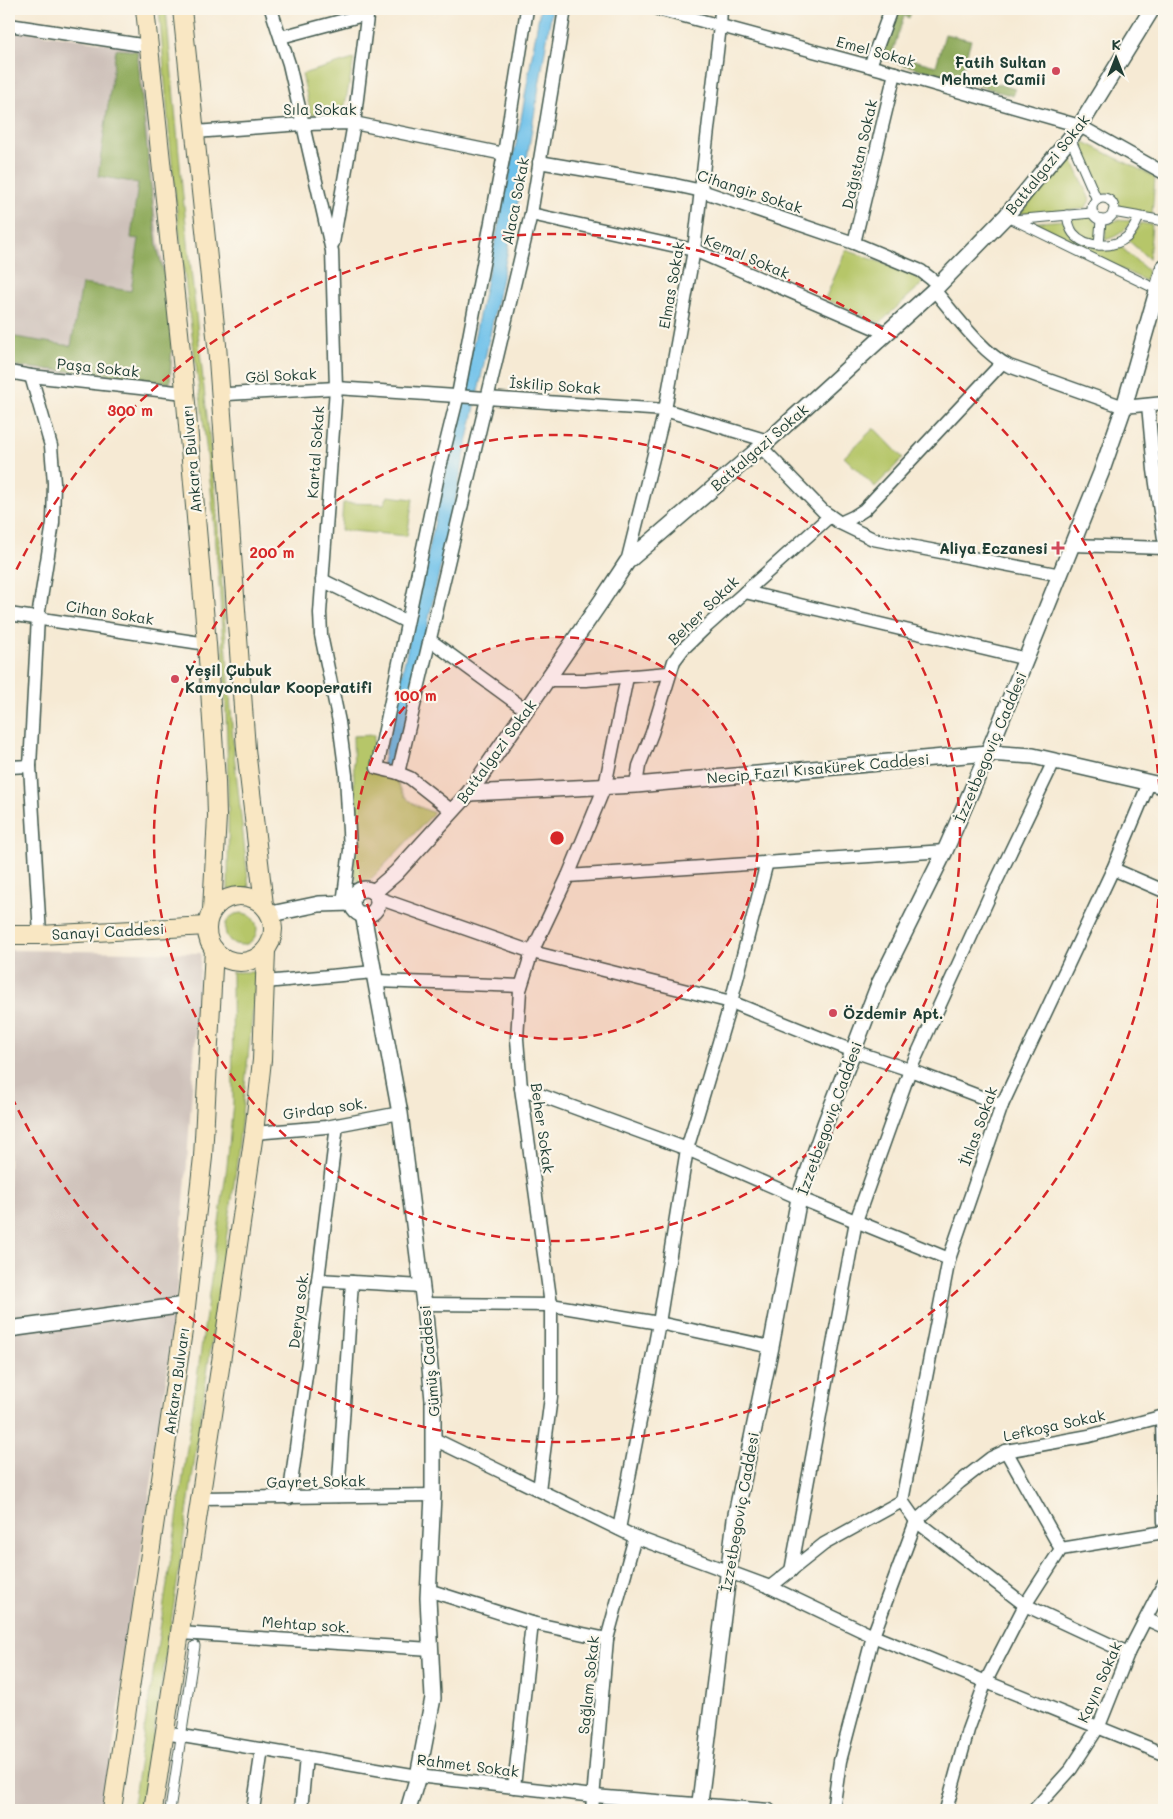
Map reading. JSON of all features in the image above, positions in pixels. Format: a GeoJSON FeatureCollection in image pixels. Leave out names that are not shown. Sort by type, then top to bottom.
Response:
{"type":"FeatureCollection","features":[{"type":"Feature","properties":{"kind":"main road","name":"Ankara Bulvarı"},"geometry":{"type":"LineString","coordinates":[[145,9],[185,393],[207,644],[216,790],[216,846],[210,918]]}},
{"type":"Feature","properties":{"kind":"main road"},"geometry":{"type":"LineString","coordinates":[[182,9],[217,345],[246,749],[267,909],[274,924],[271,943],[266,951],[252,961],[227,960],[214,949],[207,934],[210,918],[218,904],[233,896],[249,896],[267,909]]}},
{"type":"Feature","properties":{"kind":"main road","name":"Sanayi Caddesi"},"geometry":{"type":"LineString","coordinates":[[9,934],[40,935],[210,918]]}},
{"type":"Feature","properties":{"kind":"main road","name":"Ankara Bulvarı"},"geometry":{"type":"LineString","coordinates":[[112,1810],[177,1372],[203,1157],[214,949]]}},
{"type":"Feature","properties":{"kind":"main road"},"geometry":{"type":"LineString","coordinates":[[154,1810],[174,1734],[180,1633],[254,1133],[262,1060],[266,951]]}},
{"type":"Feature","properties":{"kind":"street","name":"Kartal Sokak"},"geometry":{"type":"LineString","coordinates":[[271,9],[289,64],[332,251],[336,388],[322,580],[321,636],[339,722],[346,775],[350,850],[348,903]]}},
{"type":"Feature","properties":{"kind":"street"},"geometry":{"type":"LineString","coordinates":[[452,811],[410,778],[377,768],[439,471],[459,395],[504,154],[527,9]]}},
{"type":"Feature","properties":{"kind":"street","name":"Alaca Sokak"},"geometry":{"type":"LineString","coordinates":[[398,773],[430,640],[483,397],[531,214],[565,9]]}},
{"type":"Feature","properties":{"kind":"street","name":"Emel Sokak"},"geometry":{"type":"LineString","coordinates":[[658,9],[870,66],[1080,126],[1164,173]]}},
{"type":"Feature","properties":{"kind":"street","name":"Elmas Sokak"},"geometry":{"type":"LineString","coordinates":[[627,562],[665,410],[694,250],[721,9]]}},
{"type":"Feature","properties":{"kind":"street"},"geometry":{"type":"LineString","coordinates":[[870,66],[891,9]]}},
{"type":"Feature","properties":{"kind":"street","name":"Battalgazi Sokak"},"geometry":{"type":"LineString","coordinates":[[376,895],[469,793],[627,562],[764,444],[1009,218],[1080,126],[1152,9]]}},
{"type":"Feature","properties":{"kind":"street"},"geometry":{"type":"LineString","coordinates":[[281,37],[367,11],[354,124],[332,251]]}},
{"type":"Feature","properties":{"kind":"street"},"geometry":{"type":"LineString","coordinates":[[9,24],[148,46]]}},
{"type":"Feature","properties":{"kind":"street","name":"Dağıstan Sokak"},"geometry":{"type":"LineString","coordinates":[[854,243],[895,73]]}},
{"type":"Feature","properties":{"kind":"street","name":"Sıla Sokak"},"geometry":{"type":"LineString","coordinates":[[195,132],[304,124],[354,124],[504,154]]}},
{"type":"Feature","properties":{"kind":"street"},"geometry":{"type":"LineString","coordinates":[[1070,138],[1097,200]]}},
{"type":"Feature","properties":{"kind":"street","name":"Cihangir Sokak"},"geometry":{"type":"LineString","coordinates":[[539,162],[702,191],[854,243],[921,271],[980,342],[1002,363],[1020,372],[1124,407]]}},
{"type":"Feature","properties":{"kind":"street"},"geometry":{"type":"LineString","coordinates":[[1097,200],[1108,200],[1113,207],[1113,212],[1110,217],[1102,220],[1097,219],[1092,213],[1093,204],[1097,200]]}},
{"type":"Feature","properties":{"kind":"street"},"geometry":{"type":"LineString","coordinates":[[1113,212],[1164,221]]}},
{"type":"Feature","properties":{"kind":"street"},"geometry":{"type":"LineString","coordinates":[[1009,218],[1092,213]]}},
{"type":"Feature","properties":{"kind":"street","name":"Kemal Sokak"},"geometry":{"type":"LineString","coordinates":[[531,214],[694,250],[886,333]]}},
{"type":"Feature","properties":{"kind":"street"},"geometry":{"type":"LineString","coordinates":[[1066,215],[1074,234],[1085,242],[1099,246],[1125,238],[1132,231],[1139,217]]}},
{"type":"Feature","properties":{"kind":"street"},"geometry":{"type":"LineString","coordinates":[[1009,218],[1158,290]]}},
{"type":"Feature","properties":{"kind":"street"},"geometry":{"type":"LineString","coordinates":[[1099,246],[1102,220]]}},
{"type":"Feature","properties":{"kind":"street","name":"İzzetbegoviç Caddesi"},"geometry":{"type":"LineString","coordinates":[[699,1808],[727,1572],[738,1504],[771,1348],[799,1198],[825,1124],[879,984],[945,851],[988,753],[1102,473],[1124,407],[1164,267]]}},
{"type":"Feature","properties":{"kind":"street","name":"Beher Sokak"},"geometry":{"type":"LineString","coordinates":[[636,784],[639,766],[652,733],[669,673],[674,661],[683,649],[745,592],[835,520],[853,517],[864,510],[1002,363]]}},
{"type":"Feature","properties":{"kind":"street","name":"Paşa Sokak"},"geometry":{"type":"LineString","coordinates":[[9,372],[185,393]]}},
{"type":"Feature","properties":{"kind":"street"},"geometry":{"type":"LineString","coordinates":[[30,376],[51,446],[54,483],[53,523],[38,617],[30,766],[40,935]]}},
{"type":"Feature","properties":{"kind":"street","name":"İskilip Sokak"},"geometry":{"type":"LineString","coordinates":[[336,388],[665,410],[764,444]]}},
{"type":"Feature","properties":{"kind":"street","name":"Göl Sokak"},"geometry":{"type":"LineString","coordinates":[[228,394],[336,388]]}},
{"type":"Feature","properties":{"kind":"street"},"geometry":{"type":"LineString","coordinates":[[1124,407],[1164,403]]}},
{"type":"Feature","properties":{"kind":"street"},"geometry":{"type":"LineString","coordinates":[[1148,405],[1154,470],[1164,539]]}},
{"type":"Feature","properties":{"kind":"street"},"geometry":{"type":"LineString","coordinates":[[764,444],[823,511],[835,520],[873,539],[1061,575]]}},
{"type":"Feature","properties":{"kind":"street"},"geometry":{"type":"LineString","coordinates":[[1073,545],[1164,548]]}},
{"type":"Feature","properties":{"kind":"street"},"geometry":{"type":"LineString","coordinates":[[322,580],[407,622]]}},
{"type":"Feature","properties":{"kind":"street"},"geometry":{"type":"LineString","coordinates":[[745,592],[1027,659]]}},
{"type":"Feature","properties":{"kind":"street","name":"Cihan Sokak"},"geometry":{"type":"LineString","coordinates":[[9,614],[207,644]]}},
{"type":"Feature","properties":{"kind":"street"},"geometry":{"type":"LineString","coordinates":[[430,640],[526,710]]}},
{"type":"Feature","properties":{"kind":"street"},"geometry":{"type":"LineString","coordinates":[[547,680],[586,680],[669,673]]}},
{"type":"Feature","properties":{"kind":"street","name":"Beher Sokak"},"geometry":{"type":"LineString","coordinates":[[539,1490],[551,1397],[550,1305],[520,1088],[518,1039],[521,986],[532,952],[568,876],[605,786],[627,677]]}},
{"type":"Feature","properties":{"kind":"street","name":"Necip Fazıl Kısakürek Caddesi"},"geometry":{"type":"LineString","coordinates":[[469,793],[636,784],[988,753],[1021,754],[1157,785]]}},
{"type":"Feature","properties":{"kind":"street"},"geometry":{"type":"LineString","coordinates":[[790,1571],[856,1221],[910,1070],[994,884],[1054,761]]}},
{"type":"Feature","properties":{"kind":"street"},"geometry":{"type":"LineString","coordinates":[[9,767],[30,766]]}},
{"type":"Feature","properties":{"kind":"street","name":"İhlas Sokak"},"geometry":{"type":"LineString","coordinates":[[902,1502],[949,1259],[1002,1105],[1113,868],[1157,785]]}},
{"type":"Feature","properties":{"kind":"street"},"geometry":{"type":"LineString","coordinates":[[568,876],[945,851]]}},
{"type":"Feature","properties":{"kind":"street"},"geometry":{"type":"LineString","coordinates":[[618,1529],[659,1323],[687,1149],[731,1002],[767,862]]}},
{"type":"Feature","properties":{"kind":"street"},"geometry":{"type":"LineString","coordinates":[[1113,868],[1164,891]]}},
{"type":"Feature","properties":{"kind":"street"},"geometry":{"type":"LineString","coordinates":[[348,903],[358,891],[367,889],[376,895],[532,952],[731,1002],[853,1051],[910,1070],[1002,1105]]}},
{"type":"Feature","properties":{"kind":"street"},"geometry":{"type":"LineString","coordinates":[[267,909],[348,903],[357,912],[368,914],[375,910],[376,895]]}},
{"type":"Feature","properties":{"kind":"street","name":"Gümüş Caddesi"},"geometry":{"type":"LineString","coordinates":[[363,914],[400,1113],[422,1286],[433,1400],[433,1495],[428,1590],[433,1698],[418,1776],[408,1810]]}},
{"type":"Feature","properties":{"kind":"street"},"geometry":{"type":"LineString","coordinates":[[265,982],[375,976],[521,986]]}},
{"type":"Feature","properties":{"kind":"street"},"geometry":{"type":"LineString","coordinates":[[520,1088],[687,1149],[799,1198],[949,1259]]}},
{"type":"Feature","properties":{"kind":"street","name":"Girdap sok."},"geometry":{"type":"LineString","coordinates":[[254,1133],[337,1125],[400,1113]]}},
{"type":"Feature","properties":{"kind":"street","name":"Derya sok."},"geometry":{"type":"LineString","coordinates":[[289,1498],[337,1125]]}},
{"type":"Feature","properties":{"kind":"street"},"geometry":{"type":"LineString","coordinates":[[318,1280],[422,1286]]}},
{"type":"Feature","properties":{"kind":"street"},"geometry":{"type":"LineString","coordinates":[[338,1496],[352,1282]]}},
{"type":"Feature","properties":{"kind":"street"},"geometry":{"type":"LineString","coordinates":[[424,1304],[550,1305],[659,1323],[771,1348]]}},
{"type":"Feature","properties":{"kind":"street"},"geometry":{"type":"LineString","coordinates":[[9,1329],[185,1305]]}},
{"type":"Feature","properties":{"kind":"street"},"geometry":{"type":"LineString","coordinates":[[1163,1416],[1164,1522]]}},
{"type":"Feature","properties":{"kind":"street","name":"Lefkoşa Sokak"},"geometry":{"type":"LineString","coordinates":[[916,1521],[960,1482],[992,1458],[1006,1451],[1089,1436],[1163,1416]]}},
{"type":"Feature","properties":{"kind":"street"},"geometry":{"type":"LineString","coordinates":[[434,1439],[635,1537],[770,1587],[873,1636],[1164,1754]]}},
{"type":"Feature","properties":{"kind":"street"},"geometry":{"type":"LineString","coordinates":[[1006,1451],[1061,1549]]}},
{"type":"Feature","properties":{"kind":"street","name":"Gayret Sokak"},"geometry":{"type":"LineString","coordinates":[[201,1498],[433,1495]]}},
{"type":"Feature","properties":{"kind":"street"},"geometry":{"type":"LineString","coordinates":[[770,1587],[824,1544],[902,1502],[916,1521],[1025,1605],[1128,1653]]}},
{"type":"Feature","properties":{"kind":"street"},"geometry":{"type":"LineString","coordinates":[[833,1810],[840,1761],[873,1636],[916,1521]]}},
{"type":"Feature","properties":{"kind":"street"},"geometry":{"type":"LineString","coordinates":[[946,1810],[968,1730],[986,1681],[1025,1605],[1061,1549],[1164,1532]]}},
{"type":"Feature","properties":{"kind":"street","name":"Sağlam Sokak"},"geometry":{"type":"LineString","coordinates":[[592,1810],[607,1639],[635,1537]]}},
{"type":"Feature","properties":{"kind":"street","name":"Kayın Sokak"},"geometry":{"type":"LineString","coordinates":[[1034,1810],[1071,1769],[1098,1726],[1128,1653],[1164,1583]]}},
{"type":"Feature","properties":{"kind":"street"},"geometry":{"type":"LineString","coordinates":[[428,1590],[532,1623],[607,1639]]}},
{"type":"Feature","properties":{"kind":"street"},"geometry":{"type":"LineString","coordinates":[[1146,1619],[1164,1627]]}},
{"type":"Feature","properties":{"kind":"street"},"geometry":{"type":"LineString","coordinates":[[514,1787],[532,1623]]}},
{"type":"Feature","properties":{"kind":"street","name":"Mehtap sok."},"geometry":{"type":"LineString","coordinates":[[180,1633],[431,1648]]}},
{"type":"Feature","properties":{"kind":"street"},"geometry":{"type":"LineString","coordinates":[[170,1810],[174,1734],[195,1646]]}},
{"type":"Feature","properties":{"kind":"street","name":"Rahmet Sokak"},"geometry":{"type":"LineString","coordinates":[[174,1734],[418,1776],[699,1808],[769,1810]]}},
{"type":"Feature","properties":{"kind":"street"},"geometry":{"type":"LineString","coordinates":[[253,1810],[262,1749]]}},
{"type":"Feature","properties":{"kind":"street"},"geometry":{"type":"LineString","coordinates":[[301,1810],[306,1757]]}},
{"type":"Feature","properties":{"kind":"shaded area"},"geometry":{"type":"Polygon","coordinates":[[[9,29],[140,48],[159,242],[169,287],[174,334],[171,385],[20,369],[9,366],[9,29]]]}},
{"type":"Feature","properties":{"kind":"shaded area"},"geometry":{"type":"Polygon","coordinates":[[[9,950],[201,953],[173,1334],[104,1810],[9,1810],[9,950]]]}},
{"type":"Feature","properties":{"kind":"green space"},"geometry":{"type":"Polygon","coordinates":[[[159,9],[166,9],[182,187],[216,498],[234,753],[249,888],[228,890],[227,740],[216,540],[207,450],[177,213],[159,9]]]}},
{"type":"Feature","properties":{"kind":"green space"},"geometry":{"type":"Polygon","coordinates":[[[897,9],[912,9],[909,18],[904,16],[892,54],[936,66],[945,34],[971,40],[959,80],[879,58],[897,9]]]}},
{"type":"Feature","properties":{"kind":"green space"},"geometry":{"type":"Polygon","coordinates":[[[116,49],[137,51],[157,247],[169,293],[172,341],[170,383],[9,364],[9,336],[71,346],[82,284],[131,291],[139,239],[131,238],[138,183],[98,176],[116,49]]]}},
{"type":"Feature","properties":{"kind":"green space"},"geometry":{"type":"Polygon","coordinates":[[[354,59],[343,115],[311,114],[302,74],[354,59]]]}},
{"type":"Feature","properties":{"kind":"green space"},"geometry":{"type":"Polygon","coordinates":[[[971,76],[1015,89],[1013,96],[969,83],[971,76]]]}},
{"type":"Feature","properties":{"kind":"green space"},"geometry":{"type":"Polygon","coordinates":[[[1084,142],[1155,177],[1152,215],[1120,209],[1116,199],[1099,194],[1080,147],[1084,142]]]}},
{"type":"Feature","properties":{"kind":"green space"},"geometry":{"type":"Polygon","coordinates":[[[1070,155],[1090,200],[1085,209],[1020,214],[1070,155]]]}},
{"type":"Feature","properties":{"kind":"green space"},"geometry":{"type":"Polygon","coordinates":[[[1090,216],[1099,225],[1098,241],[1089,239],[1082,234],[1071,219],[1090,216]]]}},
{"type":"Feature","properties":{"kind":"green space"},"geometry":{"type":"Polygon","coordinates":[[[1065,220],[1069,233],[1099,249],[1106,250],[1120,246],[1148,271],[1146,281],[1026,223],[1065,220]]]}},
{"type":"Feature","properties":{"kind":"green space"},"geometry":{"type":"Polygon","coordinates":[[[1117,220],[1132,221],[1120,233],[1105,240],[1106,225],[1117,220]]]}},
{"type":"Feature","properties":{"kind":"green space"},"geometry":{"type":"Polygon","coordinates":[[[1141,223],[1152,225],[1149,259],[1129,241],[1141,223]]]}},
{"type":"Feature","properties":{"kind":"green space"},"geometry":{"type":"Polygon","coordinates":[[[846,250],[906,271],[924,282],[880,323],[825,299],[846,250]]]}},
{"type":"Feature","properties":{"kind":"green space"},"geometry":{"type":"Polygon","coordinates":[[[874,428],[903,458],[875,487],[844,457],[874,428]]]}},
{"type":"Feature","properties":{"kind":"green space"},"geometry":{"type":"Polygon","coordinates":[[[388,496],[413,499],[407,536],[341,530],[343,503],[384,504],[388,496]]]}},
{"type":"Feature","properties":{"kind":"green space"},"geometry":{"type":"Polygon","coordinates":[[[374,735],[372,770],[396,777],[405,797],[409,801],[434,813],[369,881],[359,883],[354,874],[353,736],[374,735]]]}},
{"type":"Feature","properties":{"kind":"green space"},"geometry":{"type":"Polygon","coordinates":[[[241,913],[247,914],[252,918],[256,923],[256,935],[252,940],[247,944],[241,945],[235,944],[230,940],[226,935],[225,929],[226,923],[230,918],[235,914],[241,913]]]}},
{"type":"Feature","properties":{"kind":"green space"},"geometry":{"type":"Polygon","coordinates":[[[232,972],[257,972],[236,1170],[177,1584],[142,1810],[132,1810],[176,1526],[227,1166],[233,1102],[232,972]]]}},
{"type":"Feature","properties":{"kind":"water"},"geometry":{"type":"Polygon","coordinates":[[[540,9],[552,9],[526,164],[452,515],[395,771],[382,767],[520,125],[540,9]]]}},
{"type":"Feature","properties":{"kind":"place","name":"Fatih Sultan Mehmet Camii"},"geometry":{"type":"Point","coordinates":[1056,71]}},
{"type":"Feature","properties":{"kind":"place","name":"Aliya Eczanesi"},"geometry":{"type":"Point","coordinates":[1058,548]}},
{"type":"Feature","properties":{"kind":"place","name":"Yeşil Çubuk Kamyoncular Kooperatifi"},"geometry":{"type":"Point","coordinates":[175,679]}},
{"type":"Feature","properties":{"kind":"place","name":"Özdemir Apt."},"geometry":{"type":"Point","coordinates":[833,1013]}}]}
